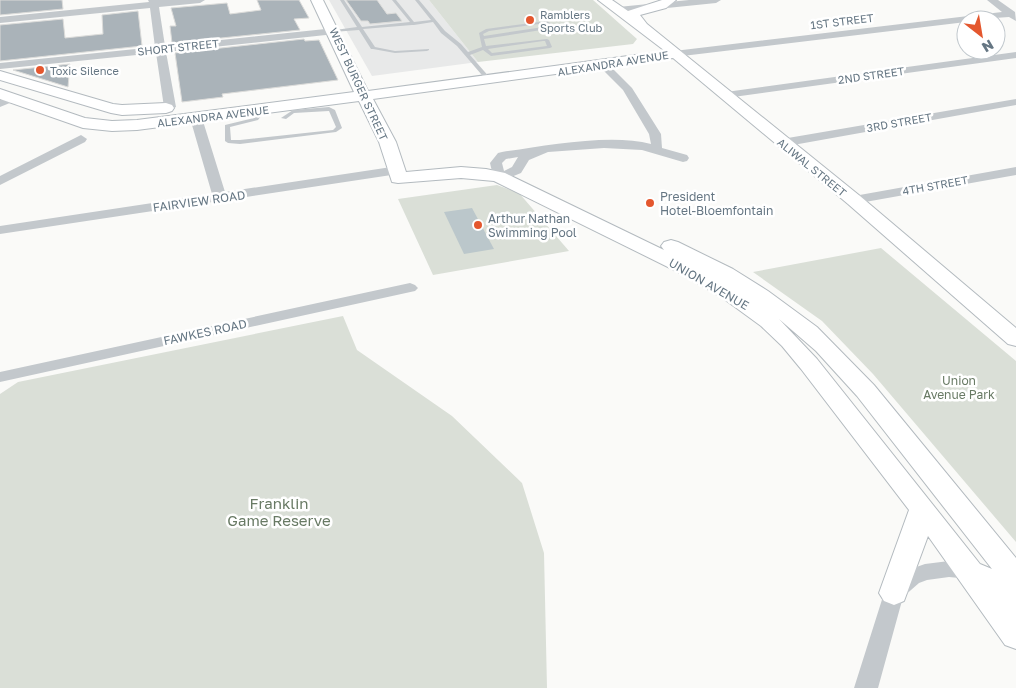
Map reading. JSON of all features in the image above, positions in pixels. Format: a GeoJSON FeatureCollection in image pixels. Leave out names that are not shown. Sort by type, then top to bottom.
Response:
{"type":"FeatureCollection","features":[{"type":"Feature","properties":{"kind":"main road","name":"WEST BURGER STREET"},"geometry":{"type":"LineString","coordinates":[[318,0],[335,31],[360,89],[382,131],[398,174]]}},
{"type":"Feature","properties":{"kind":"main road","name":"ALIWAL STREET"},"geometry":{"type":"LineString","coordinates":[[604,0],[649,32],[854,200],[1014,335]]}},
{"type":"Feature","properties":{"kind":"main road"},"geometry":{"type":"LineString","coordinates":[[554,60],[640,49],[653,43],[649,32],[632,14],[640,9],[666,4],[670,0]]}},
{"type":"Feature","properties":{"kind":"main road","name":"ALEXANDRA AVENUE"},"geometry":{"type":"LineString","coordinates":[[484,74],[554,60],[674,54]]}},
{"type":"Feature","properties":{"kind":"main road","name":"ALEXANDRA AVENUE"},"geometry":{"type":"LineString","coordinates":[[1,72],[97,104],[122,110],[360,89],[484,74],[603,65],[674,54]]}},
{"type":"Feature","properties":{"kind":"main road","name":"ALEXANDRA AVENUE"},"geometry":{"type":"LineString","coordinates":[[4,98],[83,123],[107,126],[137,125],[257,110],[360,89]]}},
{"type":"Feature","properties":{"kind":"main road"},"geometry":{"type":"LineString","coordinates":[[107,126],[122,110]]}},
{"type":"Feature","properties":{"kind":"main road"},"geometry":{"type":"LineString","coordinates":[[382,131],[409,160],[428,164],[446,164]]}},
{"type":"Feature","properties":{"kind":"main road","name":"UNION AVENUE"},"geometry":{"type":"LineString","coordinates":[[398,174],[446,164],[472,161],[504,170],[663,250],[733,295],[776,328],[795,348],[923,509],[1016,636]]}},
{"type":"Feature","properties":{"kind":"main road","name":"UNION AVENUE"},"geometry":{"type":"LineString","coordinates":[[398,174],[460,172],[485,174],[504,170]]}},
{"type":"Feature","properties":{"kind":"main road","name":"UNION AVENUE"},"geometry":{"type":"LineString","coordinates":[[663,250],[713,265],[776,307],[809,332],[864,386],[1016,579]]}},
{"type":"Feature","properties":{"kind":"main road"},"geometry":{"type":"LineString","coordinates":[[864,386],[879,419],[912,466],[968,538],[972,549],[970,571],[995,584],[1016,600]]}},
{"type":"Feature","properties":{"kind":"main road"},"geometry":{"type":"LineString","coordinates":[[894,593],[923,509]]}},
{"type":"Feature","properties":{"kind":"street"},"geometry":{"type":"LineString","coordinates":[[0,20],[154,2],[200,0]]}},
{"type":"Feature","properties":{"kind":"street"},"geometry":{"type":"LineString","coordinates":[[618,10],[716,0]]}},
{"type":"Feature","properties":{"kind":"street"},"geometry":{"type":"LineString","coordinates":[[992,0],[1014,16]]}},
{"type":"Feature","properties":{"kind":"street"},"geometry":{"type":"LineString","coordinates":[[154,2],[170,107]]}},
{"type":"Feature","properties":{"kind":"street","name":"1ST STREET"},"geometry":{"type":"LineString","coordinates":[[674,54],[1014,16]]}},
{"type":"Feature","properties":{"kind":"street","name":"SHORT STREET"},"geometry":{"type":"LineString","coordinates":[[1,72],[22,64],[335,31]]}},
{"type":"Feature","properties":{"kind":"street","name":"2ND STREET"},"geometry":{"type":"LineString","coordinates":[[726,95],[1016,55]]}},
{"type":"Feature","properties":{"kind":"street"},"geometry":{"type":"LineString","coordinates":[[603,65],[627,88],[655,134],[656,148]]}},
{"type":"Feature","properties":{"kind":"street","name":"3RD STREET"},"geometry":{"type":"LineString","coordinates":[[782,142],[1016,102]]}},
{"type":"Feature","properties":{"kind":"street"},"geometry":{"type":"LineString","coordinates":[[196,118],[220,198]]}},
{"type":"Feature","properties":{"kind":"street"},"geometry":{"type":"LineString","coordinates":[[0,181],[81,139]]}},
{"type":"Feature","properties":{"kind":"street"},"geometry":{"type":"LineString","coordinates":[[546,149],[524,158],[504,170],[502,156],[546,149],[604,144],[656,148],[683,158]]}},
{"type":"Feature","properties":{"kind":"street","name":"4TH STREET"},"geometry":{"type":"LineString","coordinates":[[854,200],[1016,170]]}},
{"type":"Feature","properties":{"kind":"street","name":"UNION AVENUE"},"geometry":{"type":"LineString","coordinates":[[324,182],[351,184],[398,174]]}},
{"type":"Feature","properties":{"kind":"street","name":"FAIRVIEW ROAD"},"geometry":{"type":"LineString","coordinates":[[0,230],[324,182]]}},
{"type":"Feature","properties":{"kind":"street","name":"FAWKES ROAD"},"geometry":{"type":"LineString","coordinates":[[0,377],[410,288]]}},
{"type":"Feature","properties":{"kind":"street"},"geometry":{"type":"LineString","coordinates":[[866,688],[894,593],[912,577],[925,572],[949,569],[970,571]]}},
{"type":"Feature","properties":{"kind":"lane"},"geometry":{"type":"LineString","coordinates":[[342,0],[373,48],[381,51],[396,52],[426,50]]}},
{"type":"Feature","properties":{"kind":"lane"},"geometry":{"type":"LineString","coordinates":[[394,0],[414,24]]}},
{"type":"Feature","properties":{"kind":"lane"},"geometry":{"type":"LineString","coordinates":[[417,0],[442,32],[467,54],[484,74]]}},
{"type":"Feature","properties":{"kind":"lane"},"geometry":{"type":"LineString","coordinates":[[335,31],[361,30],[434,21]]}},
{"type":"Feature","properties":{"kind":"lane"},"geometry":{"type":"LineString","coordinates":[[467,54],[484,48],[543,40],[547,40],[550,47],[494,55],[484,48],[482,38],[481,33],[488,30],[546,22],[554,27],[482,38]]}},
{"type":"Feature","properties":{"kind":"lane"},"geometry":{"type":"LineString","coordinates":[[257,110],[258,116],[256,119],[227,126],[228,141],[240,142],[339,128],[332,110],[329,109],[293,112],[284,118]]}},
{"type":"Feature","properties":{"kind":"shaded area"},"geometry":{"type":"Polygon","coordinates":[[[329,0],[429,0],[478,62],[372,76],[329,0]]]}},
{"type":"Feature","properties":{"kind":"shaded area"},"geometry":{"type":"Polygon","coordinates":[[[472,208],[494,249],[464,254],[444,212],[472,208]]]}},
{"type":"Feature","properties":{"kind":"green space","name":"Ramblers Sports Club"},"geometry":{"type":"Polygon","coordinates":[[[429,0],[593,0],[637,39],[633,44],[478,62],[429,0]]]}},
{"type":"Feature","properties":{"kind":"green space","name":"Arthur Nathan Swimming Pool"},"geometry":{"type":"Polygon","coordinates":[[[497,185],[519,193],[569,251],[433,275],[398,199],[497,185]]]}},
{"type":"Feature","properties":{"kind":"green space","name":"Union Avenue Park"},"geometry":{"type":"Polygon","coordinates":[[[881,248],[1016,361],[1016,542],[873,374],[822,321],[753,272],[881,248]]]}},
{"type":"Feature","properties":{"kind":"green space","name":"Franklin Game Reserve"},"geometry":{"type":"Polygon","coordinates":[[[343,316],[357,350],[452,416],[522,483],[544,553],[547,688],[0,688],[0,394],[18,382],[343,316]]]}},
{"type":"Feature","properties":{"kind":"building"},"geometry":{"type":"Polygon","coordinates":[[[0,0],[62,0],[63,9],[0,15],[0,0]]]}},
{"type":"Feature","properties":{"kind":"building"},"geometry":{"type":"Polygon","coordinates":[[[257,0],[299,0],[309,18],[294,19],[300,30],[172,43],[170,26],[176,26],[171,8],[227,3],[230,14],[261,10],[257,0]]]}},
{"type":"Feature","properties":{"kind":"building"},"geometry":{"type":"Polygon","coordinates":[[[346,0],[377,0],[387,14],[396,13],[402,21],[370,24],[368,21],[361,21],[346,0]]]}},
{"type":"Feature","properties":{"kind":"building"},"geometry":{"type":"Polygon","coordinates":[[[138,11],[142,46],[0,61],[0,25],[63,19],[65,38],[103,34],[102,15],[138,11]]]}},
{"type":"Feature","properties":{"kind":"building"},"geometry":{"type":"Polygon","coordinates":[[[304,39],[305,41],[319,40],[338,80],[222,94],[223,97],[182,102],[175,53],[304,39]]]}},
{"type":"Feature","properties":{"kind":"building"},"geometry":{"type":"Polygon","coordinates":[[[70,64],[68,87],[13,70],[70,64]]]}},
{"type":"Feature","properties":{"kind":"place","name":"Ramblers Sports Club"},"geometry":{"type":"Point","coordinates":[530,20]}},
{"type":"Feature","properties":{"kind":"place","name":"Toxic Silence"},"geometry":{"type":"Point","coordinates":[40,70]}},
{"type":"Feature","properties":{"kind":"place","name":"President Hotel-Bloemfontain"},"geometry":{"type":"Point","coordinates":[650,203]}},
{"type":"Feature","properties":{"kind":"place","name":"Arthur Nathan Swimming Pool"},"geometry":{"type":"Point","coordinates":[478,225]}}]}
